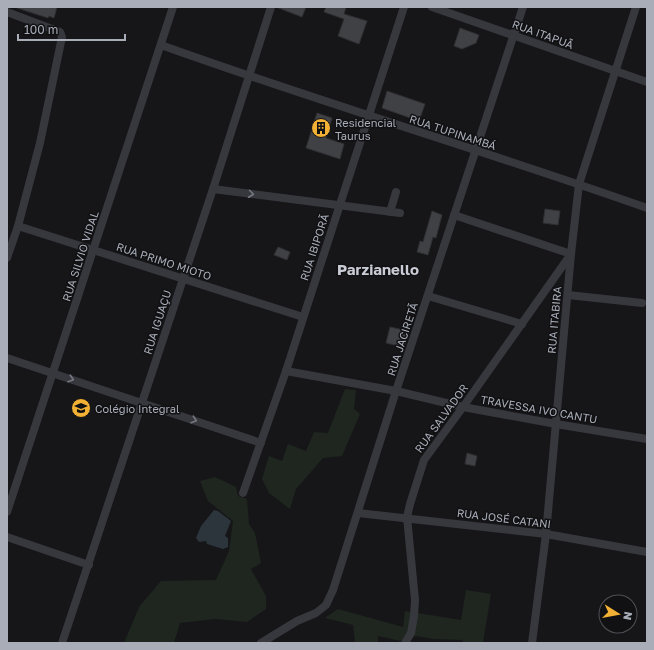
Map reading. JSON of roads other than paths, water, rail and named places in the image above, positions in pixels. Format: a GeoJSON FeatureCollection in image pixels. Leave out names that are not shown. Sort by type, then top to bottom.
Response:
{"type":"FeatureCollection","features":[{"type":"Feature","properties":{"kind":"street","name":"RUA SILVIO VIDAL"},"geometry":{"type":"LineString","coordinates":[[7,512],[173,7]]}},
{"type":"Feature","properties":{"kind":"street","name":"RUA IGUAÇU"},"geometry":{"type":"LineString","coordinates":[[62,643],[271,7]]}},
{"type":"Feature","properties":{"kind":"street","name":"RUA IBIPORÃ"},"geometry":{"type":"LineString","coordinates":[[242,493],[286,371],[404,7]]}},
{"type":"Feature","properties":{"kind":"street","name":"RUA ITAPUÃ"},"geometry":{"type":"LineString","coordinates":[[432,7],[647,82]]}},
{"type":"Feature","properties":{"kind":"street","name":"RUA JACIRETÃ"},"geometry":{"type":"LineString","coordinates":[[261,643],[297,621],[316,613],[326,605],[342,566],[396,391],[522,7]]}},
{"type":"Feature","properties":{"kind":"street","name":"RUA ITABIRA"},"geometry":{"type":"LineString","coordinates":[[532,643],[546,534],[571,254],[579,184],[636,7]]}},
{"type":"Feature","properties":{"kind":"street"},"geometry":{"type":"LineString","coordinates":[[7,12],[62,34],[40,143],[18,226],[7,258]]}},
{"type":"Feature","properties":{"kind":"street","name":"RUA TUPINAMBÁ"},"geometry":{"type":"LineString","coordinates":[[161,45],[248,76],[579,184],[647,208]]}},
{"type":"Feature","properties":{"kind":"street"},"geometry":{"type":"LineString","coordinates":[[212,189],[400,213]]}},
{"type":"Feature","properties":{"kind":"street"},"geometry":{"type":"LineString","coordinates":[[390,212],[396,192]]}},
{"type":"Feature","properties":{"kind":"street"},"geometry":{"type":"LineString","coordinates":[[454,215],[571,254]]}},
{"type":"Feature","properties":{"kind":"street","name":"RUA PRIMO MIOTO"},"geometry":{"type":"LineString","coordinates":[[18,226],[303,317]]}},
{"type":"Feature","properties":{"kind":"street","name":"RUA SALVADOR"},"geometry":{"type":"LineString","coordinates":[[405,643],[411,633],[415,600],[407,517],[424,460],[571,254]]}},
{"type":"Feature","properties":{"kind":"street"},"geometry":{"type":"LineString","coordinates":[[568,295],[642,303]]}},
{"type":"Feature","properties":{"kind":"street"},"geometry":{"type":"LineString","coordinates":[[428,296],[522,324]]}},
{"type":"Feature","properties":{"kind":"street"},"geometry":{"type":"LineString","coordinates":[[7,358],[261,443]]}},
{"type":"Feature","properties":{"kind":"street","name":"TRAVESSA IVO CANTU"},"geometry":{"type":"LineString","coordinates":[[286,371],[396,391],[463,407],[647,439]]}},
{"type":"Feature","properties":{"kind":"street","name":"RUA JOSÉ CATANI"},"geometry":{"type":"LineString","coordinates":[[358,513],[407,517],[546,534],[647,552]]}},
{"type":"Feature","properties":{"kind":"street"},"geometry":{"type":"LineString","coordinates":[[7,537],[88,565]]}},
{"type":"Feature","properties":{"kind":"place","name":"Residencial Taurus"},"geometry":{"type":"Point","coordinates":[321,128]}},
{"type":"Feature","properties":{"kind":"place","name":"Colégio Integral"},"geometry":{"type":"Point","coordinates":[81,408]}},
{"type":"Feature","properties":{"kind":"district","name":"Parzianello"},"geometry":{"type":"Point","coordinates":[378,269]}}]}
